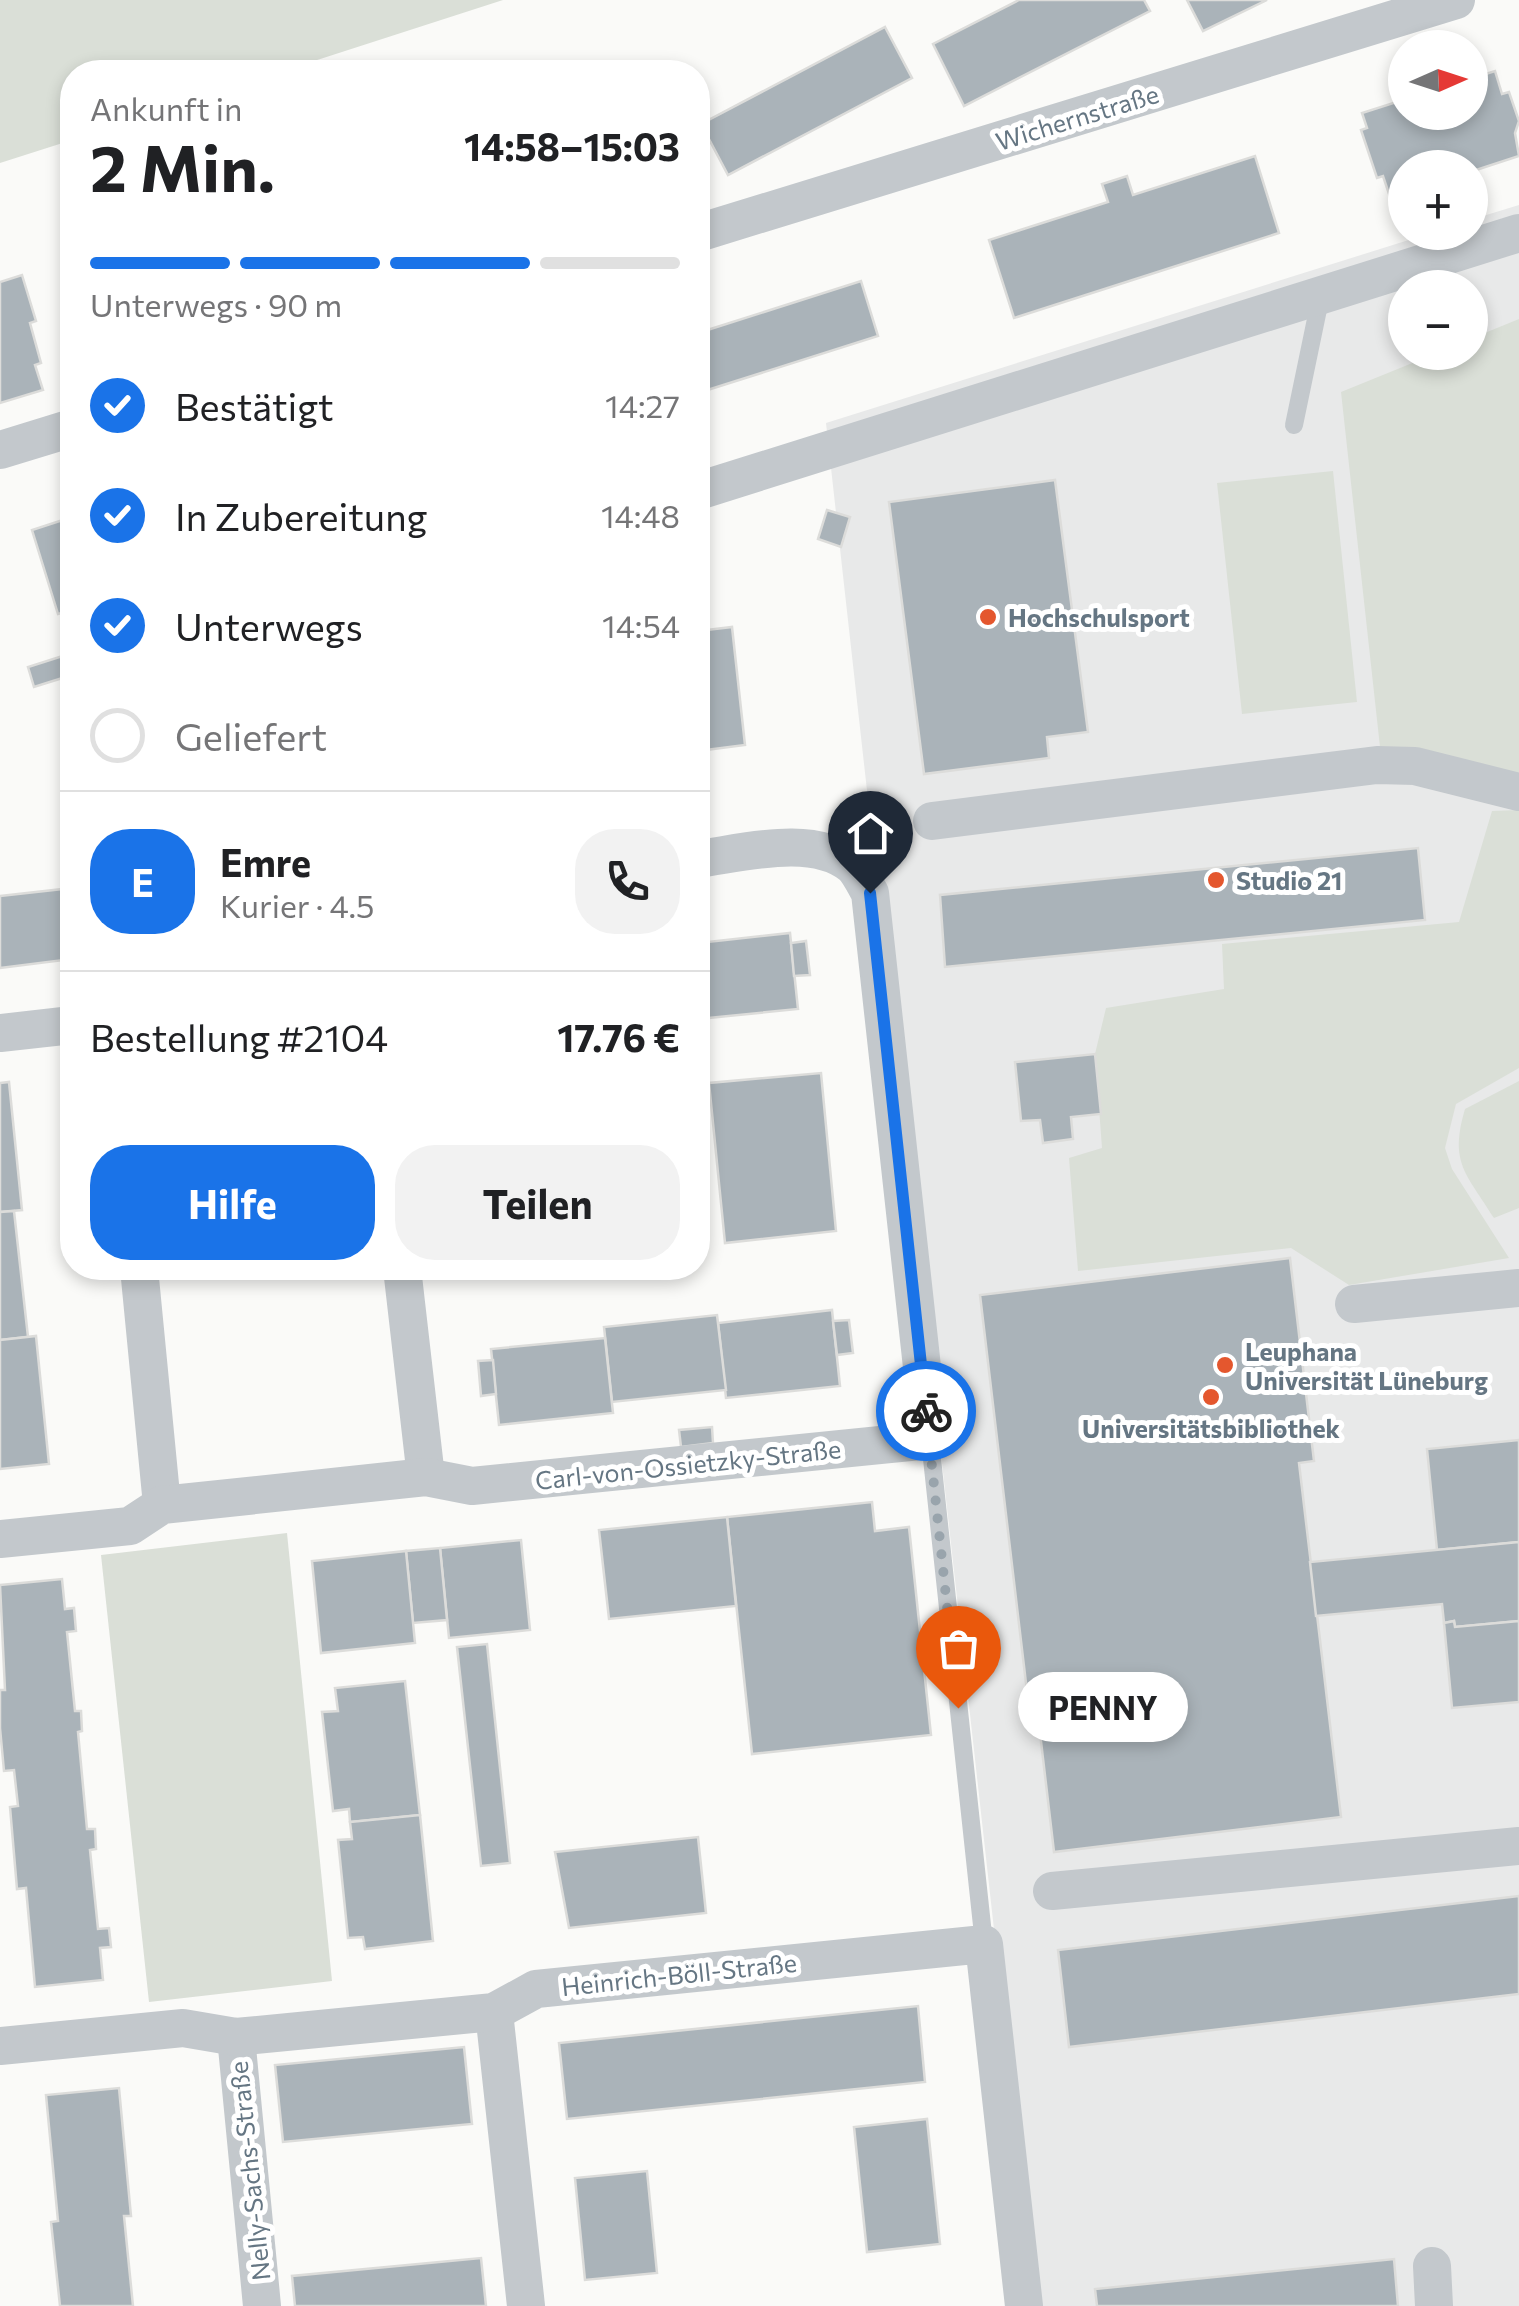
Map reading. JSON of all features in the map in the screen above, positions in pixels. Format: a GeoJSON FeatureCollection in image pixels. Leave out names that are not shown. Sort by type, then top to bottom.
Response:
{"type":"FeatureCollection","features":[{"type":"Feature","properties":{"kind":"street","name":"Wichernstraße"},"geometry":{"type":"LineString","coordinates":[[710,229],[1456,0]]}},
{"type":"Feature","properties":{"kind":"street"},"geometry":{"type":"LineString","coordinates":[[710,487],[1519,233]]}},
{"type":"Feature","properties":{"kind":"street"},"geometry":{"type":"LineString","coordinates":[[0,450],[60,432]]}},
{"type":"Feature","properties":{"kind":"street"},"geometry":{"type":"LineString","coordinates":[[932,821],[1377,765],[1415,766],[1519,792]]}},
{"type":"Feature","properties":{"kind":"street"},"geometry":{"type":"LineString","coordinates":[[710,857],[782,849],[825,852],[854,867],[870,893],[930,1440]]}},
{"type":"Feature","properties":{"kind":"street"},"geometry":{"type":"LineString","coordinates":[[0,1033],[60,1026]]}},
{"type":"Feature","properties":{"kind":"street"},"geometry":{"type":"LineString","coordinates":[[0,1539],[130,1526],[162,1505],[140,1280]]}},
{"type":"Feature","properties":{"kind":"street"},"geometry":{"type":"LineString","coordinates":[[403,1280],[426,1477]]}},
{"type":"Feature","properties":{"kind":"street"},"geometry":{"type":"LineString","coordinates":[[1354,1304],[1519,1288]]}},
{"type":"Feature","properties":{"kind":"street","name":"Carl-von-Ossietzky-Straße"},"geometry":{"type":"LineString","coordinates":[[162,1505],[426,1477],[472,1486],[930,1440]]}},
{"type":"Feature","properties":{"kind":"street"},"geometry":{"type":"LineString","coordinates":[[1052,1892],[1519,1846]]}},
{"type":"Feature","properties":{"kind":"street"},"geometry":{"type":"LineString","coordinates":[[984,1944],[1024,2306]]}},
{"type":"Feature","properties":{"kind":"street","name":"Heinrich-Böll-Straße"},"geometry":{"type":"LineString","coordinates":[[494,2012],[536,1988],[984,1944]]}},
{"type":"Feature","properties":{"kind":"street"},"geometry":{"type":"LineString","coordinates":[[494,2012],[526,2306]]}},
{"type":"Feature","properties":{"kind":"street","name":"Nelly-Sachs-Straße"},"geometry":{"type":"LineString","coordinates":[[0,2046],[183,2028],[236,2037],[494,2012]]}},
{"type":"Feature","properties":{"kind":"street","name":"Nelly-Sachs-Straße"},"geometry":{"type":"LineString","coordinates":[[236,2037],[262,2306]]}},
{"type":"Feature","properties":{"kind":"street"},"geometry":{"type":"LineString","coordinates":[[1432,2266],[1434,2306]]}},
{"type":"Feature","properties":{"kind":"lane"},"geometry":{"type":"LineString","coordinates":[[1294,425],[1321,295]]}},
{"type":"Feature","properties":{"kind":"lane"},"geometry":{"type":"LineString","coordinates":[[930,1440],[984,1944]]}},
{"type":"Feature","properties":{"kind":"shaded area"},"geometry":{"type":"Polygon","coordinates":[[[0,0],[503,0],[317,60],[60,60],[60,144],[0,163],[0,0]]]}},
{"type":"Feature","properties":{"kind":"shaded area","name":"Leuphana Universität Lüneburg"},"geometry":{"type":"Polygon","coordinates":[[[1519,205],[1519,2306],[1036,2306],[826,423],[1388,247],[1388,250],[1488,250],[1488,214],[1519,205]]]}},
{"type":"Feature","properties":{"kind":"shaded area"},"geometry":{"type":"Polygon","coordinates":[[[1519,319],[1519,773],[1381,756],[1341,392],[1395,370],[1488,370],[1488,332],[1519,319]]]}},
{"type":"Feature","properties":{"kind":"shaded area"},"geometry":{"type":"Polygon","coordinates":[[[1333,471],[1357,702],[1242,714],[1217,483],[1333,471]]]}},
{"type":"Feature","properties":{"kind":"shaded area"},"geometry":{"type":"Polygon","coordinates":[[[1519,810],[1519,1068],[1456,1104],[1445,1148],[1452,1169],[1509,1258],[1349,1285],[1291,1248],[1078,1271],[1069,1158],[1102,1148],[1095,1054],[1106,1008],[1224,989],[1222,944],[1459,922],[1492,811],[1519,810]]]}},
{"type":"Feature","properties":{"kind":"shaded area"},"geometry":{"type":"Polygon","coordinates":[[[1519,1081],[1519,1208],[1494,1218],[1463,1167],[1461,1127],[1465,1109],[1519,1081]]]}},
{"type":"Feature","properties":{"kind":"shaded area"},"geometry":{"type":"Polygon","coordinates":[[[287,1533],[332,1981],[149,2002],[101,1555],[287,1533]]]}},
{"type":"Feature","properties":{"kind":"building"},"geometry":{"type":"Polygon","coordinates":[[[1019,0],[1144,0],[1150,11],[964,106],[933,44],[1019,0]]]}},
{"type":"Feature","properties":{"kind":"building"},"geometry":{"type":"Polygon","coordinates":[[[1187,0],[1267,0],[1203,31],[1187,0]]]}},
{"type":"Feature","properties":{"kind":"building"},"geometry":{"type":"Polygon","coordinates":[[[885,27],[912,78],[728,175],[710,141],[710,119],[885,27]]]}},
{"type":"Feature","properties":{"kind":"building"},"geometry":{"type":"Polygon","coordinates":[[[1495,71],[1502,94],[1509,92],[1519,121],[1515,133],[1519,156],[1488,166],[1488,150],[1388,150],[1388,191],[1383,176],[1377,178],[1361,130],[1367,128],[1362,113],[1388,105],[1388,130],[1488,130],[1488,73],[1495,71]]]}},
{"type":"Feature","properties":{"kind":"building"},"geometry":{"type":"Polygon","coordinates":[[[1255,156],[1279,233],[1014,318],[989,240],[1108,202],[1102,184],[1127,176],[1133,195],[1255,156]]]}},
{"type":"Feature","properties":{"kind":"building"},"geometry":{"type":"Polygon","coordinates":[[[22,275],[36,321],[30,323],[41,363],[35,365],[43,390],[0,403],[0,282],[22,275]]]}},
{"type":"Feature","properties":{"kind":"building"},"geometry":{"type":"Polygon","coordinates":[[[861,281],[878,336],[710,389],[710,329],[861,281]]]}},
{"type":"Feature","properties":{"kind":"building","name":"Hochschulsport"},"geometry":{"type":"Polygon","coordinates":[[[1055,480],[1088,732],[1047,737],[1049,758],[924,774],[889,502],[1055,480]]]}},
{"type":"Feature","properties":{"kind":"building"},"geometry":{"type":"Polygon","coordinates":[[[827,510],[850,517],[841,547],[818,539],[827,510]]]}},
{"type":"Feature","properties":{"kind":"building"},"geometry":{"type":"Polygon","coordinates":[[[60,521],[60,613],[58,614],[32,530],[60,521]]]}},
{"type":"Feature","properties":{"kind":"building"},"geometry":{"type":"Polygon","coordinates":[[[732,627],[745,745],[710,749],[710,630],[732,627]]]}},
{"type":"Feature","properties":{"kind":"building"},"geometry":{"type":"Polygon","coordinates":[[[60,657],[60,679],[34,687],[28,667],[60,657]]]}},
{"type":"Feature","properties":{"kind":"building"},"geometry":{"type":"Polygon","coordinates":[[[1418,848],[1425,920],[945,967],[940,895],[1418,848]]]}},
{"type":"Feature","properties":{"kind":"building"},"geometry":{"type":"Polygon","coordinates":[[[60,889],[60,960],[0,968],[0,896],[60,889]]]}},
{"type":"Feature","properties":{"kind":"building"},"geometry":{"type":"Polygon","coordinates":[[[790,933],[798,1009],[710,1018],[710,942],[790,933]]]}},
{"type":"Feature","properties":{"kind":"building"},"geometry":{"type":"Polygon","coordinates":[[[806,941],[810,975],[794,976],[791,943],[806,941]]]}},
{"type":"Feature","properties":{"kind":"building"},"geometry":{"type":"Polygon","coordinates":[[[1095,1054],[1101,1114],[1071,1117],[1073,1139],[1043,1143],[1040,1120],[1021,1121],[1015,1062],[1095,1054]]]}},
{"type":"Feature","properties":{"kind":"building"},"geometry":{"type":"Polygon","coordinates":[[[821,1073],[836,1231],[725,1243],[710,1083],[821,1073]]]}},
{"type":"Feature","properties":{"kind":"building"},"geometry":{"type":"Polygon","coordinates":[[[9,1082],[22,1210],[0,1212],[0,1083],[9,1082]]]}},
{"type":"Feature","properties":{"kind":"building"},"geometry":{"type":"Polygon","coordinates":[[[14,1211],[28,1337],[0,1340],[0,1212],[14,1211]]]}},
{"type":"Feature","properties":{"kind":"building"},"geometry":{"type":"Polygon","coordinates":[[[1290,1258],[1314,1461],[1299,1463],[1341,1817],[1054,1852],[1038,1716],[1030,1717],[980,1295],[1290,1258]]]}},
{"type":"Feature","properties":{"kind":"building"},"geometry":{"type":"Polygon","coordinates":[[[832,1310],[840,1386],[726,1398],[718,1323],[832,1310]]]}},
{"type":"Feature","properties":{"kind":"building"},"geometry":{"type":"Polygon","coordinates":[[[717,1315],[726,1390],[612,1402],[604,1327],[717,1315]]]}},
{"type":"Feature","properties":{"kind":"building"},"geometry":{"type":"Polygon","coordinates":[[[849,1320],[853,1353],[837,1355],[833,1321],[849,1320]]]}},
{"type":"Feature","properties":{"kind":"building"},"geometry":{"type":"Polygon","coordinates":[[[36,1336],[49,1464],[0,1469],[0,1340],[36,1336]]]}},
{"type":"Feature","properties":{"kind":"building"},"geometry":{"type":"Polygon","coordinates":[[[605,1338],[613,1413],[499,1425],[491,1349],[605,1338]]]}},
{"type":"Feature","properties":{"kind":"building"},"geometry":{"type":"Polygon","coordinates":[[[493,1360],[496,1394],[481,1396],[478,1361],[493,1360]]]}},
{"type":"Feature","properties":{"kind":"building"},"geometry":{"type":"Polygon","coordinates":[[[712,1427],[713,1443],[681,1447],[679,1430],[712,1427]]]}},
{"type":"Feature","properties":{"kind":"building"},"geometry":{"type":"Polygon","coordinates":[[[1519,1440],[1519,1542],[1437,1550],[1427,1449],[1519,1440]]]}},
{"type":"Feature","properties":{"kind":"building"},"geometry":{"type":"Polygon","coordinates":[[[872,1502],[875,1531],[909,1527],[931,1735],[752,1754],[727,1517],[872,1502]]]}},
{"type":"Feature","properties":{"kind":"building"},"geometry":{"type":"Polygon","coordinates":[[[727,1517],[736,1606],[609,1619],[599,1530],[727,1517]]]}},
{"type":"Feature","properties":{"kind":"building"},"geometry":{"type":"Polygon","coordinates":[[[521,1540],[530,1630],[449,1638],[440,1548],[521,1540]]]}},
{"type":"Feature","properties":{"kind":"building"},"geometry":{"type":"Polygon","coordinates":[[[1519,1542],[1519,1621],[1455,1627],[1454,1621],[1444,1623],[1442,1604],[1316,1616],[1310,1562],[1519,1542]]]}},
{"type":"Feature","properties":{"kind":"building"},"geometry":{"type":"Polygon","coordinates":[[[440,1548],[447,1620],[413,1623],[406,1551],[440,1548]]]}},
{"type":"Feature","properties":{"kind":"building"},"geometry":{"type":"Polygon","coordinates":[[[406,1551],[415,1643],[321,1653],[312,1561],[406,1551]]]}},
{"type":"Feature","properties":{"kind":"building"},"geometry":{"type":"Polygon","coordinates":[[[62,1579],[65,1609],[74,1608],[76,1631],[67,1632],[75,1711],[81,1711],[82,1731],[78,1732],[87,1829],[95,1829],[96,1849],[90,1850],[98,1929],[109,1928],[111,1947],[100,1948],[103,1980],[35,1987],[26,1888],[17,1889],[10,1807],[18,1806],[14,1770],[4,1771],[0,1728],[0,1690],[5,1690],[0,1585],[62,1579]]]}},
{"type":"Feature","properties":{"kind":"building"},"geometry":{"type":"Polygon","coordinates":[[[1454,1621],[1455,1627],[1519,1621],[1519,1702],[1452,1708],[1444,1623],[1454,1621]]]}},
{"type":"Feature","properties":{"kind":"building"},"geometry":{"type":"Polygon","coordinates":[[[487,1644],[510,1863],[481,1866],[457,1647],[487,1644]]]}},
{"type":"Feature","properties":{"kind":"building"},"geometry":{"type":"Polygon","coordinates":[[[405,1681],[420,1815],[350,1822],[349,1809],[333,1811],[322,1712],[338,1711],[335,1688],[405,1681]]]}},
{"type":"Feature","properties":{"kind":"building"},"geometry":{"type":"Polygon","coordinates":[[[420,1815],[433,1941],[365,1949],[363,1937],[348,1938],[338,1840],[352,1839],[350,1822],[420,1815]]]}},
{"type":"Feature","properties":{"kind":"building"},"geometry":{"type":"Polygon","coordinates":[[[698,1837],[706,1913],[569,1928],[555,1852],[698,1837]]]}},
{"type":"Feature","properties":{"kind":"building"},"geometry":{"type":"Polygon","coordinates":[[[1519,1896],[1519,1994],[1069,2047],[1058,1950],[1519,1896]]]}},
{"type":"Feature","properties":{"kind":"building"},"geometry":{"type":"Polygon","coordinates":[[[918,2006],[925,2082],[567,2119],[559,2043],[918,2006]]]}},
{"type":"Feature","properties":{"kind":"building"},"geometry":{"type":"Polygon","coordinates":[[[464,2047],[472,2124],[283,2142],[275,2065],[464,2047]]]}},
{"type":"Feature","properties":{"kind":"building"},"geometry":{"type":"Polygon","coordinates":[[[119,2088],[131,2216],[124,2216],[133,2306],[60,2306],[51,2222],[58,2221],[46,2095],[119,2088]]]}},
{"type":"Feature","properties":{"kind":"building"},"geometry":{"type":"Polygon","coordinates":[[[927,2119],[940,2244],[867,2252],[854,2127],[927,2119]]]}},
{"type":"Feature","properties":{"kind":"building"},"geometry":{"type":"Polygon","coordinates":[[[647,2171],[657,2273],[585,2280],[575,2178],[647,2171]]]}},
{"type":"Feature","properties":{"kind":"building"},"geometry":{"type":"Polygon","coordinates":[[[481,2258],[486,2306],[295,2306],[292,2276],[481,2258]]]}},
{"type":"Feature","properties":{"kind":"building"},"geometry":{"type":"Polygon","coordinates":[[[1394,2259],[1398,2306],[1097,2306],[1095,2289],[1394,2259]]]}},
{"type":"Feature","properties":{"kind":"way so far"},"geometry":{"type":"LineString","coordinates":[[926,1411],[958,1708]]}},
{"type":"Feature","properties":{"kind":"place","name":"Hochschulsport"},"geometry":{"type":"Point","coordinates":[988,617]}},
{"type":"Feature","properties":{"kind":"place","name":"Studio 21"},"geometry":{"type":"Point","coordinates":[1216,880]}},
{"type":"Feature","properties":{"kind":"place","name":"Leuphana Universität Lüneburg"},"geometry":{"type":"Point","coordinates":[1225,1365]}},
{"type":"Feature","properties":{"kind":"place","name":"Universitätsbibliothek"},"geometry":{"type":"Point","coordinates":[1211,1397]}},
{"type":"Feature","properties":{"kind":"place","name":"PENNY"},"geometry":{"type":"Point","coordinates":[958,1708]}},
{"type":"Feature","properties":{"kind":"route"},"geometry":{"type":"LineString","coordinates":[[870,893],[926,1411]]}}]}
